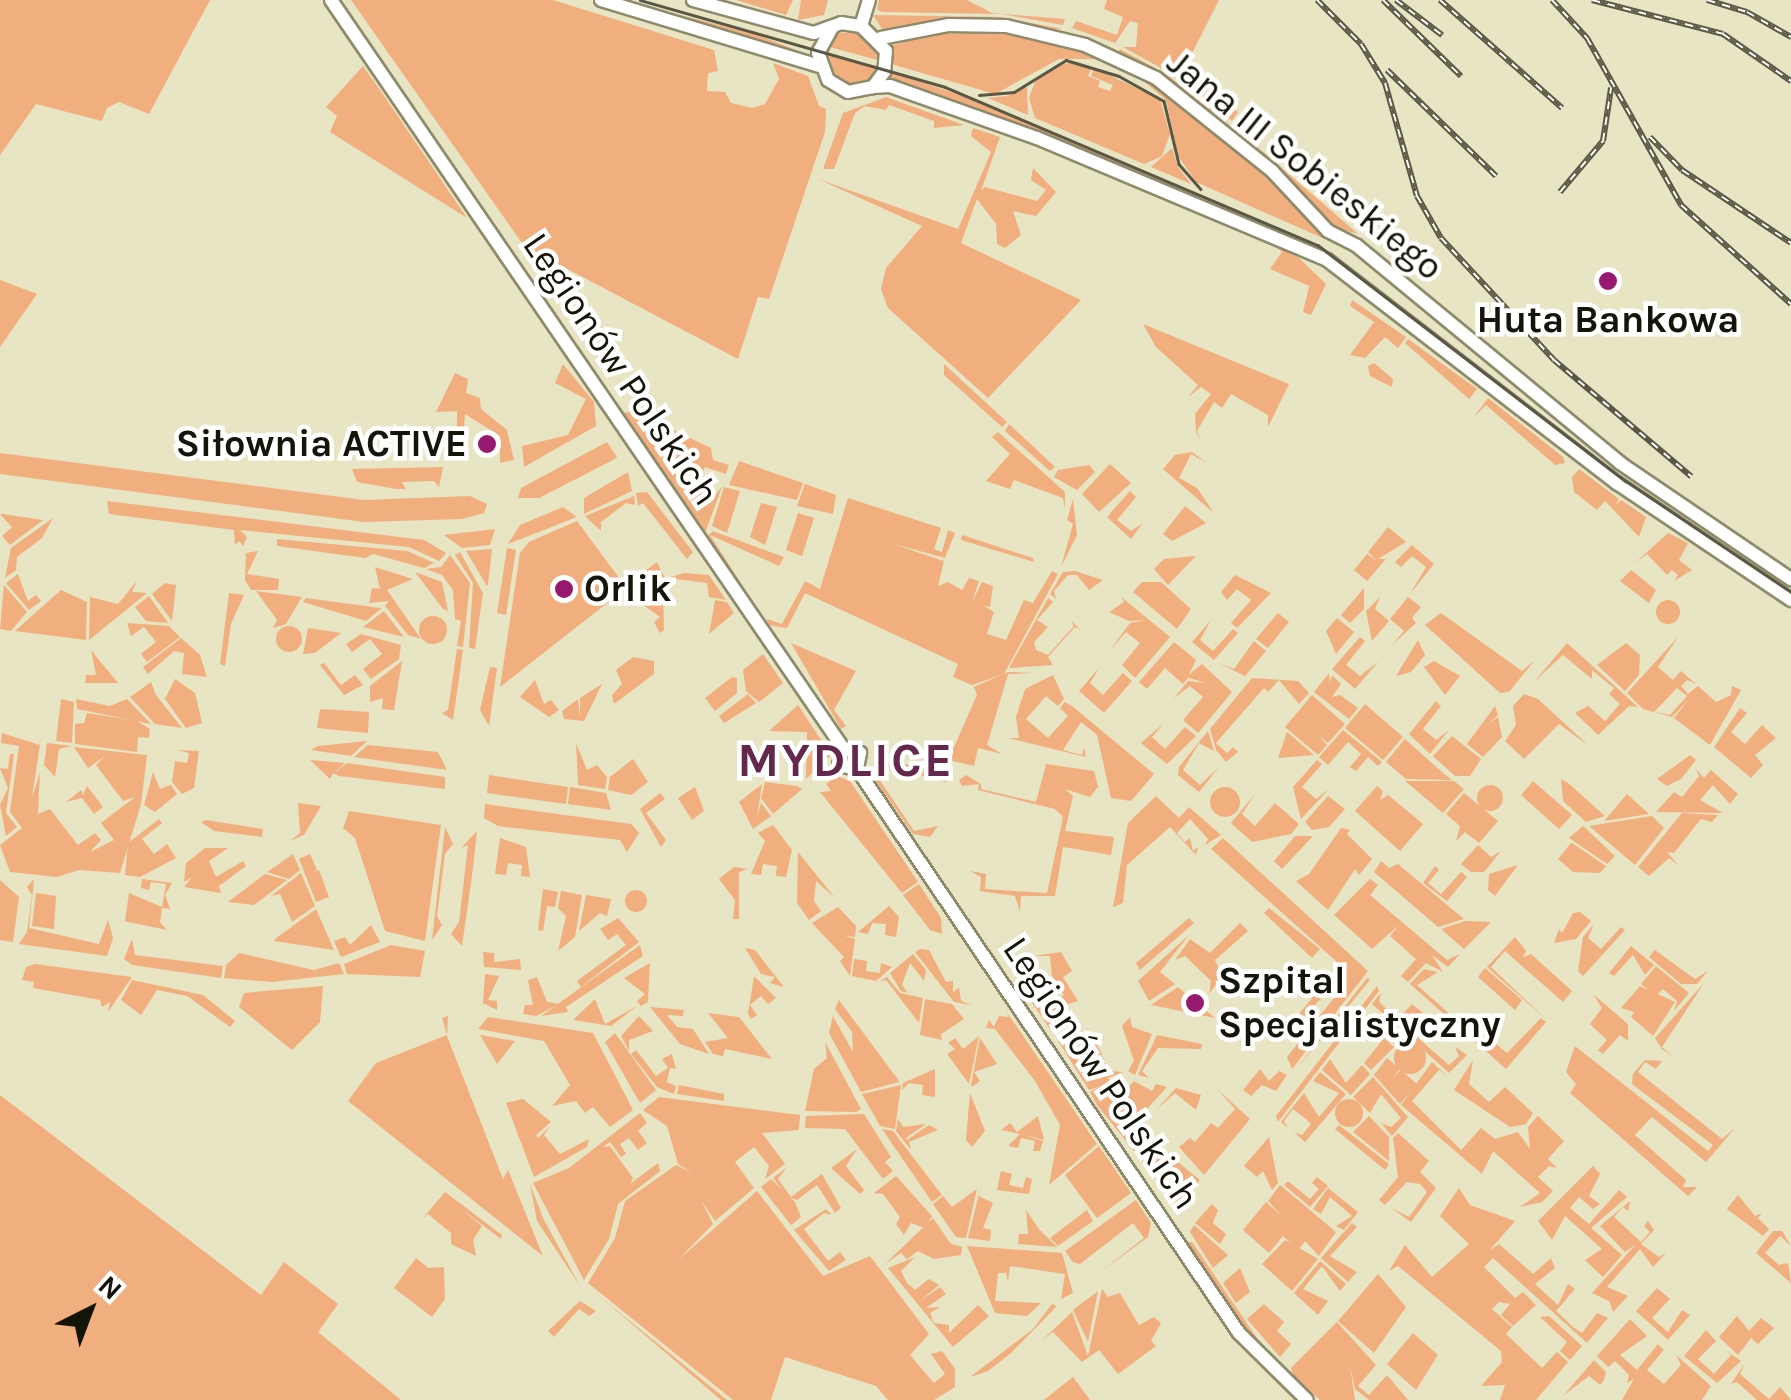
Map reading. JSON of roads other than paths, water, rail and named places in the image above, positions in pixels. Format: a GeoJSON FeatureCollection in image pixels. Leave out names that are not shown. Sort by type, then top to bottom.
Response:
{"type":"FeatureCollection","features":[{"type":"Feature","properties":{"kind":"main road","name":"Legionów Polskich"},"geometry":{"type":"LineString","coordinates":[[332,0],[843,748],[839,765],[856,769],[1239,1333],[1307,1400]]}},
{"type":"Feature","properties":{"kind":"main road"},"geometry":{"type":"LineString","coordinates":[[602,0],[819,66],[841,90],[874,87],[886,64],[880,38],[861,26],[814,33],[693,0]]}},
{"type":"Feature","properties":{"kind":"main road"},"geometry":{"type":"LineString","coordinates":[[861,26],[869,0]]}},
{"type":"Feature","properties":{"kind":"main road","name":"Jana III Sobieskiego"},"geometry":{"type":"LineString","coordinates":[[880,38],[984,24],[1106,53],[1198,108],[1348,242],[1620,463],[1791,578]]}},
{"type":"Feature","properties":{"kind":"main road"},"geometry":{"type":"LineString","coordinates":[[819,66],[820,46],[832,28]]}},
{"type":"Feature","properties":{"kind":"main road","name":"Jana III Sobieskiego"},"geometry":{"type":"LineString","coordinates":[[874,87],[890,86],[1091,159],[1332,264],[1617,483],[1791,600]]}},
{"type":"Feature","properties":{"kind":"main road"},"geometry":{"type":"LineString","coordinates":[[1332,264],[1336,250],[1348,242]]}},
{"type":"Feature","properties":{"kind":"main road"},"geometry":{"type":"LineString","coordinates":[[1350,279],[1364,269],[1366,256]]}},
{"type":"Feature","properties":{"kind":"tram line"},"geometry":{"type":"LineString","coordinates":[[640,0],[945,87],[1318,245],[1626,481],[1791,592]]}},
{"type":"Feature","properties":{"kind":"tram line"},"geometry":{"type":"LineString","coordinates":[[979,95],[1014,92],[1066,60],[1119,76],[1164,101],[1179,164],[1201,189]]}},
{"type":"Feature","properties":{"kind":"railway"},"geometry":{"type":"LineString","coordinates":[[1317,0],[1361,44],[1385,83],[1417,196],[1441,238],[1554,360],[1691,476]]}},
{"type":"Feature","properties":{"kind":"railway"},"geometry":{"type":"LineString","coordinates":[[1383,0],[1461,76]]}},
{"type":"Feature","properties":{"kind":"railway"},"geometry":{"type":"LineString","coordinates":[[1396,0],[1442,35]]}},
{"type":"Feature","properties":{"kind":"railway"},"geometry":{"type":"LineString","coordinates":[[1440,0],[1562,108]]}},
{"type":"Feature","properties":{"kind":"railway"},"geometry":{"type":"LineString","coordinates":[[1552,0],[1587,38],[1681,205],[1791,304]]}},
{"type":"Feature","properties":{"kind":"railway"},"geometry":{"type":"LineString","coordinates":[[1592,0],[1723,34],[1791,81]]}},
{"type":"Feature","properties":{"kind":"railway"},"geometry":{"type":"LineString","coordinates":[[1707,0],[1747,12],[1791,37]]}},
{"type":"Feature","properties":{"kind":"railway"},"geometry":{"type":"LineString","coordinates":[[1387,70],[1496,176]]}},
{"type":"Feature","properties":{"kind":"railway"},"geometry":{"type":"LineString","coordinates":[[1560,192],[1603,141],[1611,88]]}},
{"type":"Feature","properties":{"kind":"railway"},"geometry":{"type":"LineString","coordinates":[[1650,137],[1682,170],[1791,243]]}},
{"type":"Feature","properties":{"kind":"place","name":"Huta Bankowa"},"geometry":{"type":"Point","coordinates":[1608,281]}},
{"type":"Feature","properties":{"kind":"place","name":"Siłownia ACTIVE"},"geometry":{"type":"Point","coordinates":[487,444]}},
{"type":"Feature","properties":{"kind":"place","name":"Orlik"},"geometry":{"type":"Point","coordinates":[564,589]}},
{"type":"Feature","properties":{"kind":"place","name":"Szpital Specjalistyczny"},"geometry":{"type":"Point","coordinates":[1195,1003]}},
{"type":"Feature","properties":{"kind":"district","name":"MYDLICE"},"geometry":{"type":"Point","coordinates":[846,761]}}]}
